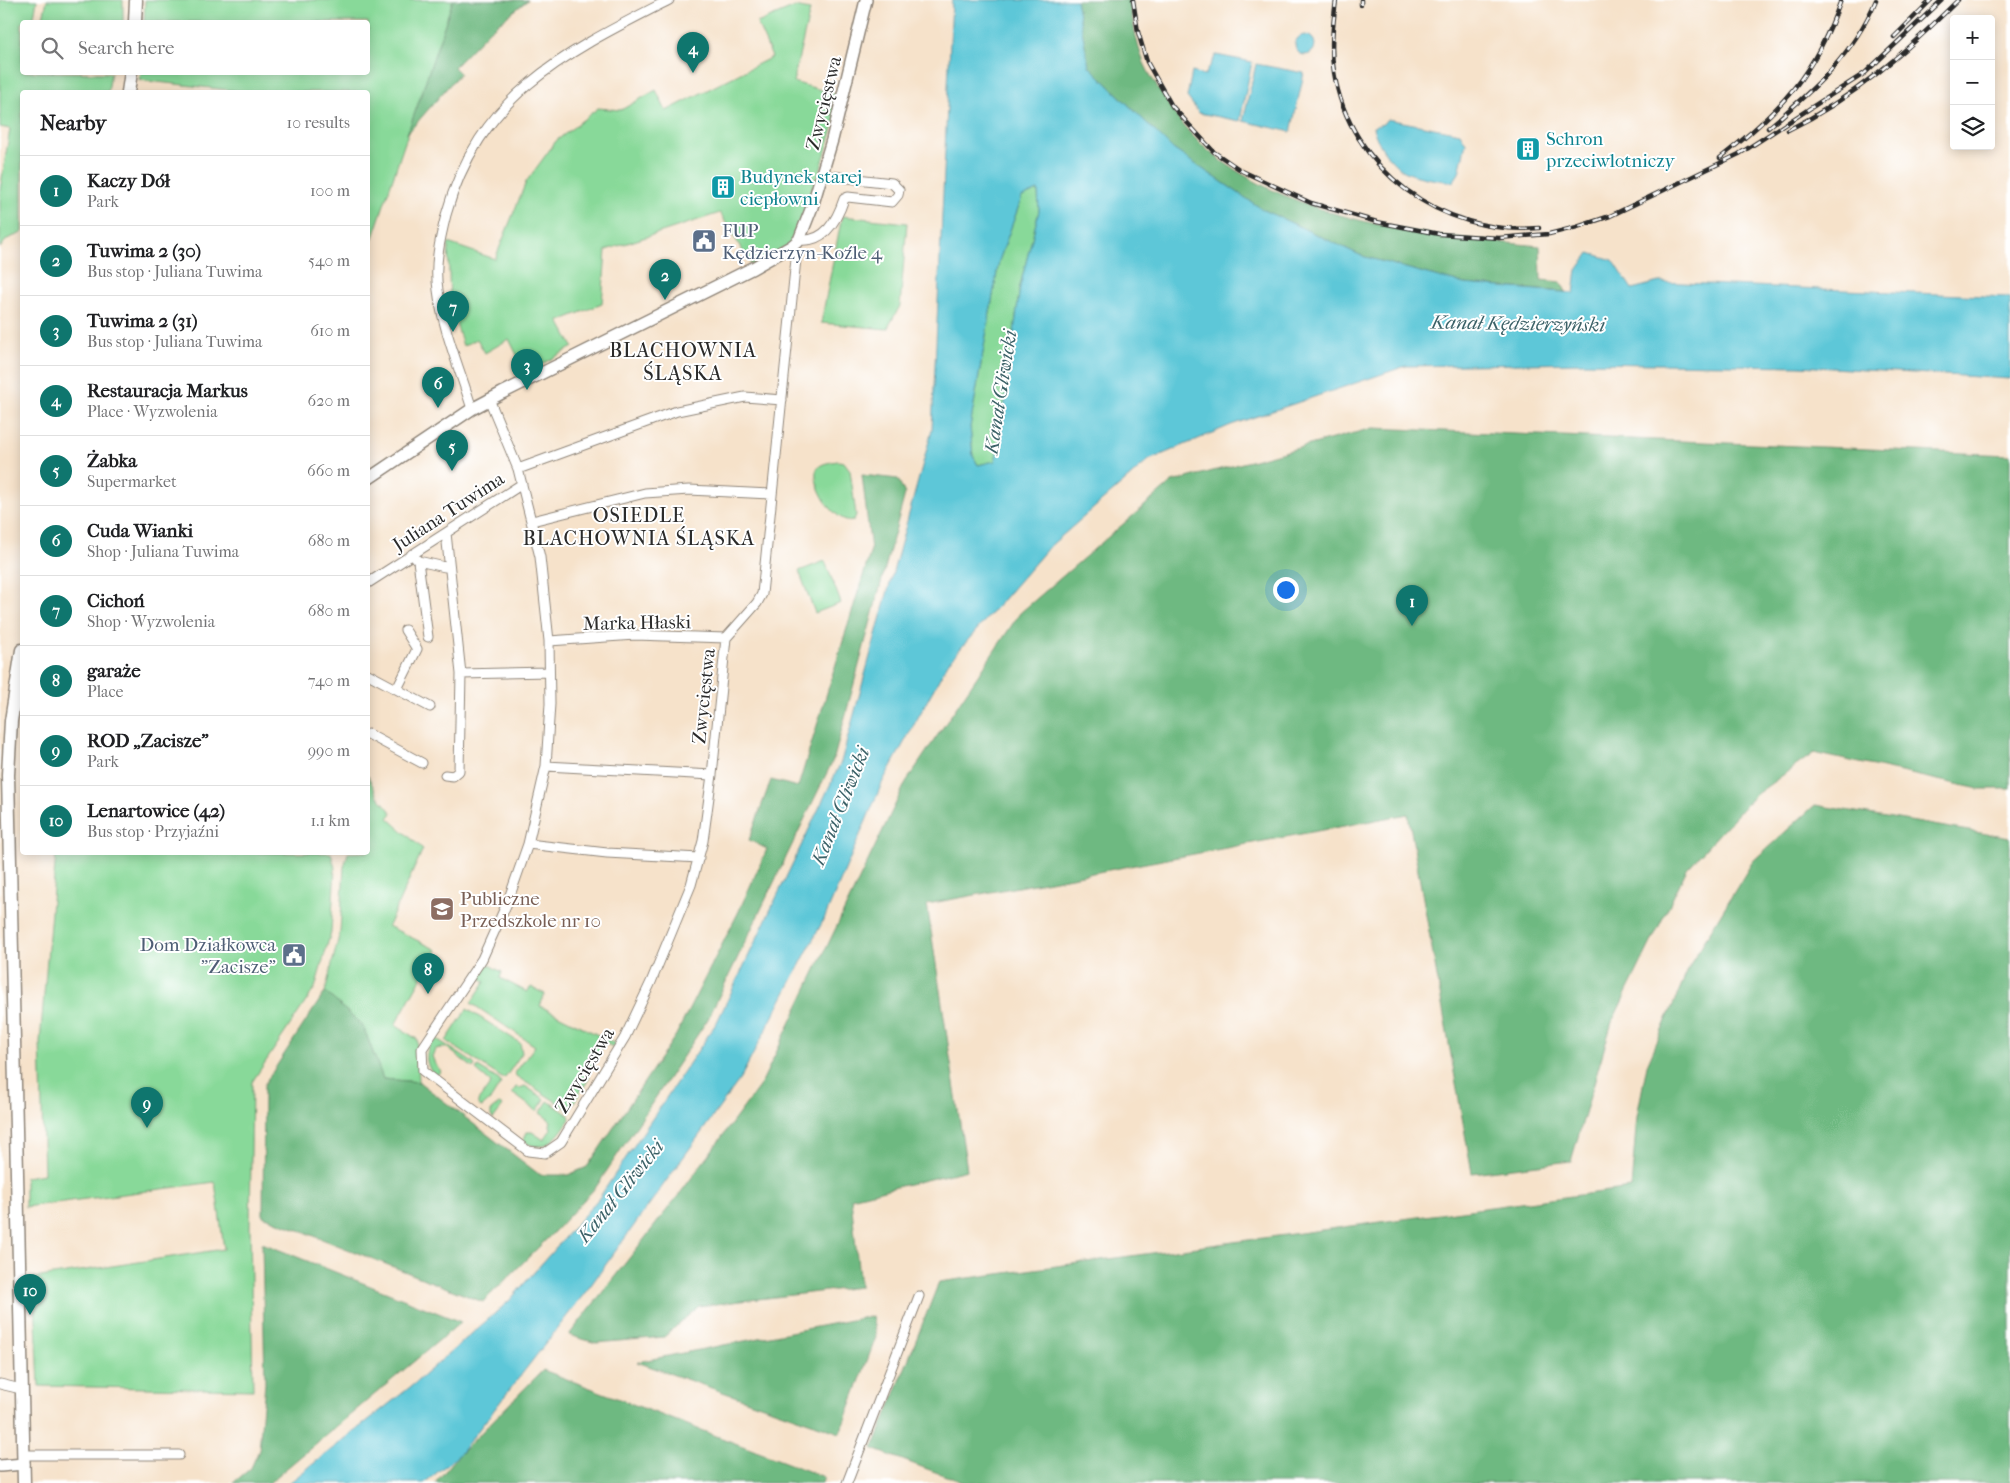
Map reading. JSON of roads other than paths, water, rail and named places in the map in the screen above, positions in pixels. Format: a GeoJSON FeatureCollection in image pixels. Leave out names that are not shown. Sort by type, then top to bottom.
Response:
{"type":"FeatureCollection","features":[{"type":"Feature","properties":{"kind":"main road"},"geometry":{"type":"LineString","coordinates":[[135,20],[136,0]]}},
{"type":"Feature","properties":{"kind":"main road"},"geometry":{"type":"LineString","coordinates":[[128,90],[130,75]]}},
{"type":"Feature","properties":{"kind":"main road"},"geometry":{"type":"LineString","coordinates":[[20,663],[11,721],[8,774],[24,1483]]}},
{"type":"Feature","properties":{"kind":"street"},"geometry":{"type":"LineString","coordinates":[[472,409],[461,373],[448,342],[437,288],[437,266],[442,234],[451,198],[464,165],[486,130],[513,97],[547,68],[579,47],[669,0]]}},
{"type":"Feature","properties":{"kind":"street","name":"Zwycięstwa"},"geometry":{"type":"LineString","coordinates":[[528,844],[508,901],[482,959],[422,1049],[423,1071],[528,1151],[545,1153],[561,1142],[620,1045],[651,982],[684,901],[699,858],[712,775],[726,638],[757,603],[762,594],[796,259],[796,243],[822,175],[840,111],[866,0]]}},
{"type":"Feature","properties":{"kind":"street"},"geometry":{"type":"LineString","coordinates":[[370,478],[489,399],[796,243],[808,241],[822,235],[833,224],[844,199],[848,197],[892,202],[898,195],[897,186],[892,183],[822,175]]}},
{"type":"Feature","properties":{"kind":"street"},"geometry":{"type":"LineString","coordinates":[[518,469],[677,411],[745,397],[782,400]]}},
{"type":"Feature","properties":{"kind":"street"},"geometry":{"type":"LineString","coordinates":[[489,399],[518,469],[532,521],[540,557],[549,640],[550,704],[546,766],[528,844],[607,853],[699,858]]}},
{"type":"Feature","properties":{"kind":"street","name":"Juliana Tuwima"},"geometry":{"type":"LineString","coordinates":[[370,582],[415,558],[446,533],[522,484]]}},
{"type":"Feature","properties":{"kind":"street"},"geometry":{"type":"LineString","coordinates":[[532,521],[645,493],[689,490],[771,494]]}},
{"type":"Feature","properties":{"kind":"street"},"geometry":{"type":"LineString","coordinates":[[445,775],[453,776],[459,771],[461,674],[446,533]]}},
{"type":"Feature","properties":{"kind":"street"},"geometry":{"type":"LineString","coordinates":[[428,637],[418,595],[415,558],[445,567],[449,566]]}},
{"type":"Feature","properties":{"kind":"street"},"geometry":{"type":"LineString","coordinates":[[396,689],[417,649],[405,630]]}},
{"type":"Feature","properties":{"kind":"street","name":"Marka Hłaski"},"geometry":{"type":"LineString","coordinates":[[549,640],[635,636],[726,638]]}},
{"type":"Feature","properties":{"kind":"street"},"geometry":{"type":"LineString","coordinates":[[461,674],[550,672]]}},
{"type":"Feature","properties":{"kind":"street"},"geometry":{"type":"LineString","coordinates":[[370,675],[430,707]]}},
{"type":"Feature","properties":{"kind":"street"},"geometry":{"type":"LineString","coordinates":[[370,735],[422,763]]}},
{"type":"Feature","properties":{"kind":"street"},"geometry":{"type":"LineString","coordinates":[[546,766],[712,775]]}},
{"type":"Feature","properties":{"kind":"street"},"geometry":{"type":"LineString","coordinates":[[847,1483],[919,1296]]}},
{"type":"Feature","properties":{"kind":"street"},"geometry":{"type":"LineString","coordinates":[[0,1384],[21,1389]]}},
{"type":"Feature","properties":{"kind":"street"},"geometry":{"type":"LineString","coordinates":[[0,1466],[23,1460],[179,1455]]}},
{"type":"Feature","properties":{"kind":"water"},"geometry":{"type":"Polygon","coordinates":[[[952,0],[1076,0],[1089,66],[1173,149],[1262,209],[1362,256],[1464,284],[1574,293],[1577,270],[1589,253],[1613,260],[1632,289],[1659,282],[2010,298],[2010,379],[1800,366],[1584,363],[1406,366],[1231,425],[1149,460],[1048,548],[948,663],[883,781],[825,917],[740,1079],[591,1285],[459,1455],[424,1483],[289,1483],[414,1384],[509,1301],[599,1198],[717,1022],[841,762],[932,430],[952,0]],[[1038,190],[1022,197],[999,261],[970,427],[973,456],[978,465],[995,461],[1000,441],[1020,286],[1039,211],[1038,190]]]}},
{"type":"Feature","properties":{"kind":"water"},"geometry":{"type":"Polygon","coordinates":[[[1305,35],[1312,38],[1315,45],[1312,52],[1305,55],[1298,52],[1295,45],[1298,38],[1305,35]]]}},
{"type":"Feature","properties":{"kind":"water"},"geometry":{"type":"Polygon","coordinates":[[[1216,55],[1252,62],[1240,121],[1199,113],[1187,97],[1192,72],[1205,75],[1216,55]]]}},
{"type":"Feature","properties":{"kind":"water"},"geometry":{"type":"Polygon","coordinates":[[[1256,64],[1304,73],[1291,132],[1243,121],[1256,64]]]}},
{"type":"Feature","properties":{"kind":"water"},"geometry":{"type":"Polygon","coordinates":[[[1387,119],[1460,133],[1466,143],[1459,173],[1453,182],[1415,175],[1404,171],[1394,163],[1380,145],[1373,127],[1383,124],[1387,119]]]}},
{"type":"Feature","properties":{"kind":"railway"},"geometry":{"type":"LineString","coordinates":[[1133,0],[1138,32],[1147,62],[1172,106],[1214,152],[1242,171],[1311,203],[1377,222],[1439,234],[1499,238],[1549,234],[1610,216],[1739,154],[1865,73],[1942,0]]}},
{"type":"Feature","properties":{"kind":"railway"},"geometry":{"type":"LineString","coordinates":[[1336,0],[1332,54],[1334,72],[1343,107],[1359,139],[1380,166],[1406,190],[1436,208],[1469,221],[1503,228],[1539,228]]}},
{"type":"Feature","properties":{"kind":"railway"},"geometry":{"type":"LineString","coordinates":[[1361,0],[1361,5]]}},
{"type":"Feature","properties":{"kind":"railway"},"geometry":{"type":"LineString","coordinates":[[1720,158],[1761,123],[1794,89],[1820,49],[1841,0]]}},
{"type":"Feature","properties":{"kind":"railway"},"geometry":{"type":"LineString","coordinates":[[1768,128],[1830,71],[1856,38],[1876,0]]}},
{"type":"Feature","properties":{"kind":"railway"},"geometry":{"type":"LineString","coordinates":[[1894,37],[1931,0]]}},
{"type":"Feature","properties":{"kind":"railway"},"geometry":{"type":"LineString","coordinates":[[1788,130],[1835,103],[1879,72],[1958,0]]}},
{"type":"Feature","properties":{"kind":"place","name":"Restauracja Markus"},"geometry":{"type":"Point","coordinates":[693,73]}},
{"type":"Feature","properties":{"kind":"place","name":"Schron przeciwlotniczy"},"geometry":{"type":"Point","coordinates":[1528,149]}},
{"type":"Feature","properties":{"kind":"place","name":"Budynek starej ciepłowni"},"geometry":{"type":"Point","coordinates":[723,187]}},
{"type":"Feature","properties":{"kind":"place","name":"FUP Kędzierzyn-Koźle 4"},"geometry":{"type":"Point","coordinates":[704,241]}},
{"type":"Feature","properties":{"kind":"place","name":"Tuwima 2 (30)"},"geometry":{"type":"Point","coordinates":[665,300]}},
{"type":"Feature","properties":{"kind":"place","name":"Cichoń"},"geometry":{"type":"Point","coordinates":[453,332]}},
{"type":"Feature","properties":{"kind":"place","name":"Tuwima 2 (31)"},"geometry":{"type":"Point","coordinates":[527,390]}},
{"type":"Feature","properties":{"kind":"place","name":"Cuda Wianki"},"geometry":{"type":"Point","coordinates":[438,408]}},
{"type":"Feature","properties":{"kind":"place","name":"Żabka"},"geometry":{"type":"Point","coordinates":[452,471]}},
{"type":"Feature","properties":{"kind":"place","name":"Kaczy Dół"},"geometry":{"type":"Point","coordinates":[1412,626]}},
{"type":"Feature","properties":{"kind":"place","name":"Publiczne Przedszkole nr 10"},"geometry":{"type":"Point","coordinates":[442,909]}},
{"type":"Feature","properties":{"kind":"place","name":"Dom Działkowca \"Zacisze\""},"geometry":{"type":"Point","coordinates":[294,955]}},
{"type":"Feature","properties":{"kind":"place","name":"garaże"},"geometry":{"type":"Point","coordinates":[428,994]}},
{"type":"Feature","properties":{"kind":"place","name":"ROD „Zacisze”"},"geometry":{"type":"Point","coordinates":[147,1128]}},
{"type":"Feature","properties":{"kind":"place","name":"Lenartowice (42)"},"geometry":{"type":"Point","coordinates":[30,1315]}},
{"type":"Feature","properties":{"kind":"district","name":"BLACHOWNIA ŚLĄSKA"},"geometry":{"type":"Point","coordinates":[683,362]}},
{"type":"Feature","properties":{"kind":"district","name":"OSIEDLE BLACHOWNIA ŚLĄSKA"},"geometry":{"type":"Point","coordinates":[639,526]}},
{"type":"Feature","properties":{"kind":"water label","name":"Kanał Kędzierzyński"},"geometry":{"type":"Point","coordinates":[1518,323]}},
{"type":"Feature","properties":{"kind":"water label","name":"Kanał Gliwicki"},"geometry":{"type":"Point","coordinates":[1000,392]}},
{"type":"Feature","properties":{"kind":"water label","name":"Kanał Gliwicki"},"geometry":{"type":"Point","coordinates":[840,806]}},
{"type":"Feature","properties":{"kind":"water label","name":"Kanał Gliwicki"},"geometry":{"type":"Point","coordinates":[620,1191]}}]}
